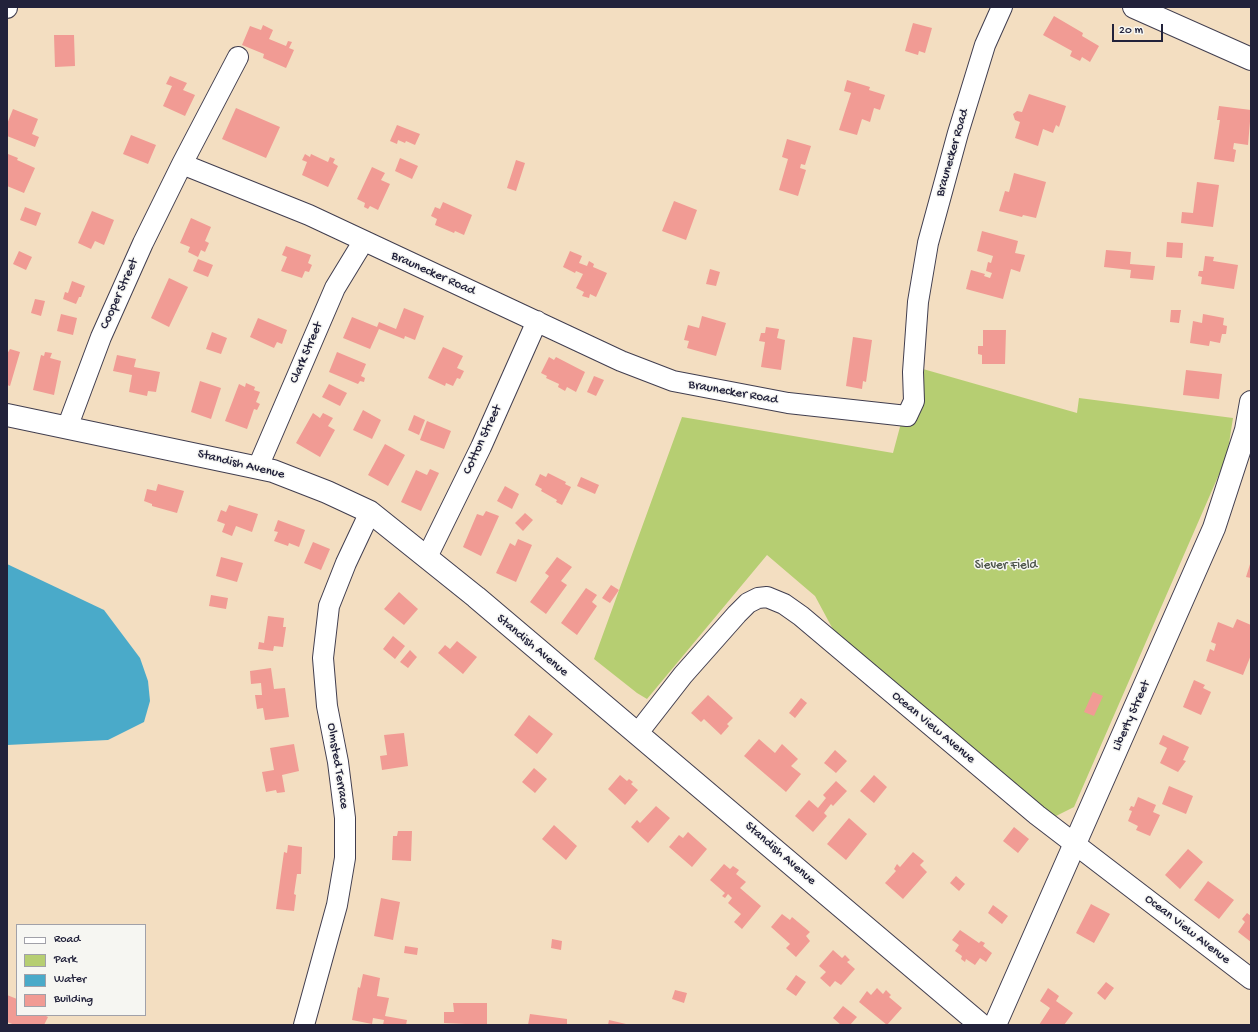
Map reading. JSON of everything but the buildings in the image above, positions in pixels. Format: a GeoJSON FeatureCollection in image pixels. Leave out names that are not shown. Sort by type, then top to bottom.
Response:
{"type":"FeatureCollection","features":[{"type":"Feature","properties":{"kind":"street","name":"Braunecker Road"},"geometry":{"type":"LineString","coordinates":[[182,164],[309,215],[363,242],[621,361],[673,381],[788,403],[907,416],[914,401],[913,372],[918,302],[928,243],[958,133],[985,45],[1002,7]]}},
{"type":"Feature","properties":{"kind":"street"},"geometry":{"type":"LineString","coordinates":[[1134,7],[1251,59]]}},
{"type":"Feature","properties":{"kind":"street","name":"Cooper Street"},"geometry":{"type":"LineString","coordinates":[[67,428],[101,337],[143,243],[182,164],[238,58]]}},
{"type":"Feature","properties":{"kind":"street","name":"Clark Street"},"geometry":{"type":"LineString","coordinates":[[258,467],[335,288],[363,242]]}},
{"type":"Feature","properties":{"kind":"street","name":"Cotton Street"},"geometry":{"type":"LineString","coordinates":[[427,557],[481,447],[537,321]]}},
{"type":"Feature","properties":{"kind":"street","name":"Liberty Street"},"geometry":{"type":"LineString","coordinates":[[995,1025],[1214,528],[1246,430],[1251,402]]}},
{"type":"Feature","properties":{"kind":"street","name":"Standish Avenue"},"geometry":{"type":"LineString","coordinates":[[7,415],[273,471],[327,492],[370,512],[427,557],[981,1025]]}},
{"type":"Feature","properties":{"kind":"street","name":"Olmsted Terrace"},"geometry":{"type":"LineString","coordinates":[[304,1025],[335,913],[345,858],[345,818],[338,762],[327,706],[323,658],[329,606],[346,563],[370,512]]}},
{"type":"Feature","properties":{"kind":"street","name":"Ocean View Avenue"},"geometry":{"type":"LineString","coordinates":[[637,734],[683,675],[737,614],[748,603],[758,598],[767,597],[784,604],[801,616],[958,750],[1037,815],[1251,979]]}},
{"type":"Feature","properties":{"kind":"green space","name":"Siever Field"},"geometry":{"type":"Polygon","coordinates":[[[916,367],[1077,413],[1079,398],[1233,418],[1227,456],[1074,807],[1054,817],[836,635],[815,596],[767,555],[647,699],[637,693],[594,659],[682,417],[893,453],[916,367]]]}},
{"type":"Feature","properties":{"kind":"water"},"geometry":{"type":"Polygon","coordinates":[[[7,564],[104,610],[140,658],[148,681],[150,701],[144,722],[108,740],[7,745],[7,564]]]}}]}
